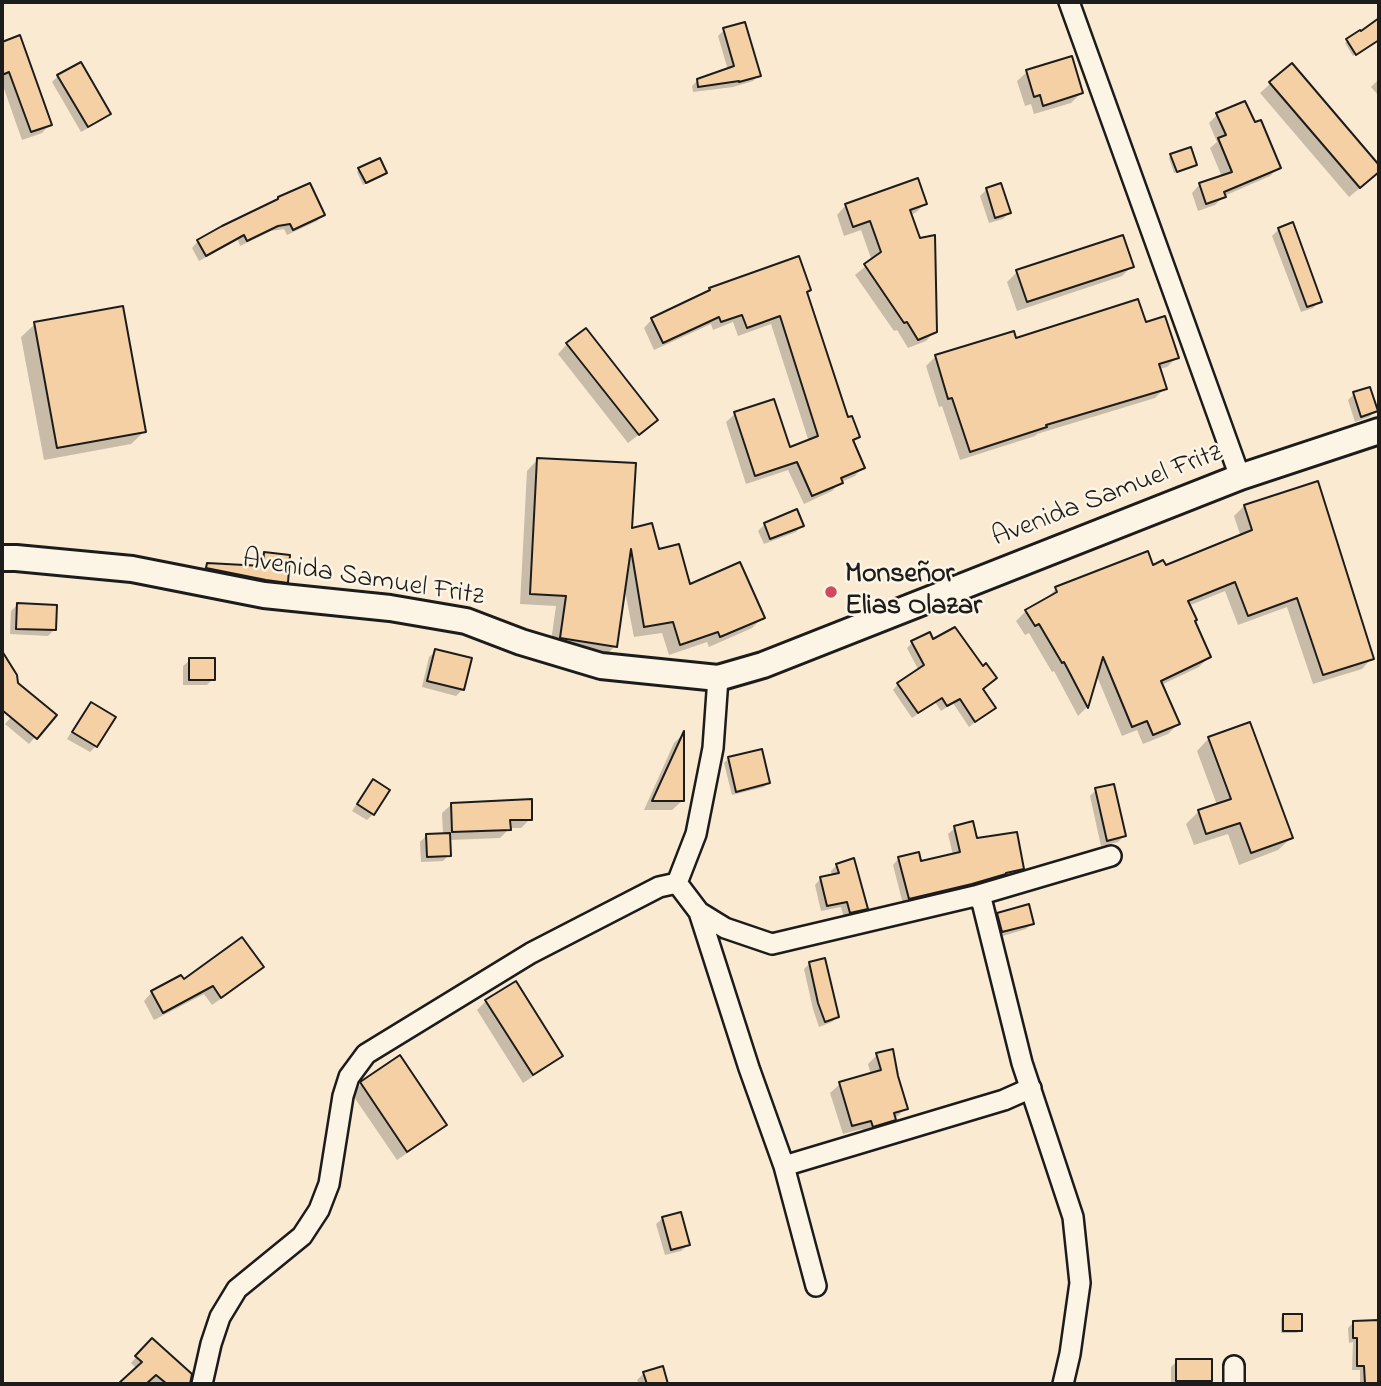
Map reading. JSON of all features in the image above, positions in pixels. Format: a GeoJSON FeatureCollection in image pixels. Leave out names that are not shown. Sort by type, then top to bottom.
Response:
{"type":"FeatureCollection","features":[{"type":"Feature","properties":{"kind":"street"},"geometry":{"type":"LineString","coordinates":[[1069,2],[1240,477]]}},
{"type":"Feature","properties":{"kind":"street","name":"Avenida Samuel Fritz"},"geometry":{"type":"LineString","coordinates":[[2,558],[132,569],[264,595],[390,608],[466,621],[521,642],[601,666],[718,678],[763,665],[1240,477],[1379,431]]}},
{"type":"Feature","properties":{"kind":"street"},"geometry":{"type":"LineString","coordinates":[[677,883],[696,834],[713,748],[718,678]]}},
{"type":"Feature","properties":{"kind":"street"},"geometry":{"type":"LineString","coordinates":[[699,912],[724,928],[772,944],[975,897],[1111,856]]}},
{"type":"Feature","properties":{"kind":"street"},"geometry":{"type":"LineString","coordinates":[[677,883],[699,912],[784,1166],[816,1286]]}},
{"type":"Feature","properties":{"kind":"street"},"geometry":{"type":"LineString","coordinates":[[202,1384],[220,1317],[237,1289],[302,1236],[319,1210],[329,1184],[343,1096],[349,1077],[366,1054],[531,953],[659,887],[677,883]]}},
{"type":"Feature","properties":{"kind":"street"},"geometry":{"type":"LineString","coordinates":[[975,897],[982,902],[1022,1063],[1073,1217],[1080,1283],[1063,1384]]}},
{"type":"Feature","properties":{"kind":"street"},"geometry":{"type":"LineString","coordinates":[[784,1166],[1004,1100],[1031,1088]]}},
{"type":"Feature","properties":{"kind":"building"},"geometry":{"type":"Polygon","coordinates":[[[1379,18],[1379,40],[1356,55],[1346,39],[1379,18]]]}},
{"type":"Feature","properties":{"kind":"building"},"geometry":{"type":"Polygon","coordinates":[[[745,22],[761,76],[739,82],[698,87],[697,79],[734,66],[723,28],[745,22]]]}},
{"type":"Feature","properties":{"kind":"building"},"geometry":{"type":"Polygon","coordinates":[[[20,35],[52,125],[31,132],[9,72],[2,75],[2,42],[20,35]]]}},
{"type":"Feature","properties":{"kind":"building"},"geometry":{"type":"Polygon","coordinates":[[[1072,56],[1083,93],[1043,106],[1040,95],[1034,97],[1026,70],[1072,56]]]}},
{"type":"Feature","properties":{"kind":"building"},"geometry":{"type":"Polygon","coordinates":[[[81,62],[111,114],[88,127],[57,75],[81,62]]]}},
{"type":"Feature","properties":{"kind":"building"},"geometry":{"type":"Polygon","coordinates":[[[1292,63],[1379,165],[1379,172],[1360,188],[1269,82],[1292,63]]]}},
{"type":"Feature","properties":{"kind":"building"},"geometry":{"type":"Polygon","coordinates":[[[1245,101],[1255,122],[1261,120],[1281,168],[1224,192],[1226,197],[1206,204],[1199,183],[1232,172],[1218,138],[1226,135],[1216,113],[1245,101]]]}},
{"type":"Feature","properties":{"kind":"building"},"geometry":{"type":"Polygon","coordinates":[[[1191,147],[1197,165],[1177,172],[1170,154],[1191,147]]]}},
{"type":"Feature","properties":{"kind":"building"},"geometry":{"type":"Polygon","coordinates":[[[380,158],[387,173],[366,183],[358,168],[380,158]]]}},
{"type":"Feature","properties":{"kind":"building"},"geometry":{"type":"Polygon","coordinates":[[[918,178],[927,204],[910,210],[920,238],[935,235],[937,332],[918,340],[864,264],[881,252],[870,221],[853,227],[845,204],[918,178]]]}},
{"type":"Feature","properties":{"kind":"building"},"geometry":{"type":"Polygon","coordinates":[[[310,183],[325,215],[293,230],[290,224],[278,226],[247,241],[244,235],[206,256],[197,240],[310,183]]]}},
{"type":"Feature","properties":{"kind":"building"},"geometry":{"type":"Polygon","coordinates":[[[1001,183],[1011,213],[995,218],[986,188],[1001,183]]]}},
{"type":"Feature","properties":{"kind":"building"},"geometry":{"type":"Polygon","coordinates":[[[1293,222],[1322,302],[1307,307],[1278,228],[1293,222]]]}},
{"type":"Feature","properties":{"kind":"building"},"geometry":{"type":"Polygon","coordinates":[[[1123,235],[1134,267],[1027,302],[1016,270],[1123,235]]]}},
{"type":"Feature","properties":{"kind":"building"},"geometry":{"type":"Polygon","coordinates":[[[799,256],[811,290],[807,292],[848,417],[852,416],[860,437],[853,440],[865,468],[841,478],[843,483],[812,496],[797,462],[755,476],[734,412],[774,399],[790,447],[818,436],[780,316],[747,328],[742,315],[721,322],[719,317],[663,343],[651,318],[710,290],[709,288],[799,256]]]}},
{"type":"Feature","properties":{"kind":"building"},"geometry":{"type":"Polygon","coordinates":[[[1138,299],[1146,322],[1165,316],[1179,358],[1159,364],[1167,389],[1046,425],[1047,427],[970,452],[952,398],[948,399],[935,355],[1014,331],[1016,338],[1138,299]]]}},
{"type":"Feature","properties":{"kind":"building"},"geometry":{"type":"Polygon","coordinates":[[[123,306],[146,432],[57,448],[34,322],[123,306]]]}},
{"type":"Feature","properties":{"kind":"building"},"geometry":{"type":"Polygon","coordinates":[[[586,328],[658,420],[639,435],[566,343],[586,328]]]}},
{"type":"Feature","properties":{"kind":"building"},"geometry":{"type":"Polygon","coordinates":[[[1370,387],[1378,411],[1361,417],[1353,392],[1370,387]]]}},
{"type":"Feature","properties":{"kind":"building"},"geometry":{"type":"Polygon","coordinates":[[[537,458],[636,463],[632,528],[652,523],[659,549],[679,544],[690,584],[740,562],[765,618],[720,637],[718,632],[680,645],[673,622],[644,627],[631,549],[617,647],[560,638],[566,596],[530,594],[537,458]]]}},
{"type":"Feature","properties":{"kind":"building"},"geometry":{"type":"Polygon","coordinates":[[[1318,481],[1374,659],[1323,675],[1297,598],[1248,616],[1235,582],[1188,601],[1211,657],[1161,681],[1180,724],[1153,735],[1147,721],[1132,727],[1103,657],[1088,708],[1064,662],[1062,663],[1039,624],[1035,626],[1025,610],[1057,592],[1055,587],[1148,551],[1153,565],[1163,560],[1166,565],[1252,530],[1244,505],[1318,481]]]}},
{"type":"Feature","properties":{"kind":"building"},"geometry":{"type":"Polygon","coordinates":[[[797,509],[804,526],[770,539],[764,523],[797,509]]]}},
{"type":"Feature","properties":{"kind":"building"},"geometry":{"type":"Polygon","coordinates":[[[264,552],[290,555],[288,583],[206,568],[207,563],[263,566],[264,552]]]}},
{"type":"Feature","properties":{"kind":"building"},"geometry":{"type":"Polygon","coordinates":[[[17,603],[57,605],[56,630],[16,629],[17,603]]]}},
{"type":"Feature","properties":{"kind":"building"},"geometry":{"type":"Polygon","coordinates":[[[955,627],[983,666],[986,663],[997,678],[983,689],[996,708],[975,722],[960,699],[947,706],[942,698],[918,713],[897,683],[924,665],[911,641],[930,632],[933,639],[955,627]]]}},
{"type":"Feature","properties":{"kind":"building"},"geometry":{"type":"Polygon","coordinates":[[[435,649],[472,658],[464,690],[427,681],[435,649]]]}},
{"type":"Feature","properties":{"kind":"building"},"geometry":{"type":"Polygon","coordinates":[[[2,651],[17,675],[18,683],[57,715],[37,739],[2,710],[2,651]]]}},
{"type":"Feature","properties":{"kind":"building"},"geometry":{"type":"Polygon","coordinates":[[[189,658],[215,658],[215,680],[189,680],[189,658]]]}},
{"type":"Feature","properties":{"kind":"building"},"geometry":{"type":"Polygon","coordinates":[[[91,702],[116,717],[97,747],[72,732],[91,702]]]}},
{"type":"Feature","properties":{"kind":"building"},"geometry":{"type":"Polygon","coordinates":[[[1250,722],[1293,838],[1251,853],[1240,823],[1206,834],[1198,810],[1231,799],[1208,737],[1250,722]]]}},
{"type":"Feature","properties":{"kind":"building"},"geometry":{"type":"Polygon","coordinates":[[[684,731],[684,801],[652,801],[684,731]]]}},
{"type":"Feature","properties":{"kind":"building"},"geometry":{"type":"Polygon","coordinates":[[[762,749],[770,783],[736,792],[728,757],[762,749]]]}},
{"type":"Feature","properties":{"kind":"building"},"geometry":{"type":"Polygon","coordinates":[[[373,779],[390,790],[374,815],[357,804],[373,779]]]}},
{"type":"Feature","properties":{"kind":"building"},"geometry":{"type":"Polygon","coordinates":[[[1114,784],[1126,836],[1107,841],[1095,788],[1114,784]]]}},
{"type":"Feature","properties":{"kind":"building"},"geometry":{"type":"Polygon","coordinates":[[[532,799],[532,820],[510,820],[511,830],[452,832],[451,803],[532,799]]]}},
{"type":"Feature","properties":{"kind":"building"},"geometry":{"type":"Polygon","coordinates":[[[973,821],[977,838],[1017,832],[1024,869],[909,899],[898,857],[919,852],[921,861],[960,852],[954,826],[973,821]]]}},
{"type":"Feature","properties":{"kind":"building"},"geometry":{"type":"Polygon","coordinates":[[[450,833],[451,856],[427,857],[426,834],[450,833]]]}},
{"type":"Feature","properties":{"kind":"building"},"geometry":{"type":"Polygon","coordinates":[[[854,858],[868,909],[850,913],[847,902],[827,906],[820,877],[839,873],[836,864],[854,858]]]}},
{"type":"Feature","properties":{"kind":"building"},"geometry":{"type":"Polygon","coordinates":[[[1029,904],[1034,924],[1002,932],[997,913],[1029,904]]]}},
{"type":"Feature","properties":{"kind":"building"},"geometry":{"type":"Polygon","coordinates":[[[242,937],[264,967],[221,998],[213,986],[163,1013],[151,991],[181,975],[184,979],[242,937]]]}},
{"type":"Feature","properties":{"kind":"building"},"geometry":{"type":"Polygon","coordinates":[[[825,958],[839,1017],[825,1022],[809,962],[825,958]]]}},
{"type":"Feature","properties":{"kind":"building"},"geometry":{"type":"Polygon","coordinates":[[[516,981],[563,1056],[533,1075],[485,1000],[516,981]]]}},
{"type":"Feature","properties":{"kind":"building"},"geometry":{"type":"Polygon","coordinates":[[[893,1049],[908,1109],[894,1113],[896,1120],[873,1127],[871,1121],[852,1126],[839,1082],[881,1070],[876,1053],[893,1049]]]}},
{"type":"Feature","properties":{"kind":"building"},"geometry":{"type":"Polygon","coordinates":[[[400,1055],[447,1125],[407,1152],[360,1082],[400,1055]]]}},
{"type":"Feature","properties":{"kind":"building"},"geometry":{"type":"Polygon","coordinates":[[[681,1212],[690,1245],[671,1250],[662,1217],[681,1212]]]}},
{"type":"Feature","properties":{"kind":"building"},"geometry":{"type":"Polygon","coordinates":[[[1283,1314],[1302,1314],[1302,1331],[1283,1331],[1283,1314]]]}},
{"type":"Feature","properties":{"kind":"building"},"geometry":{"type":"Polygon","coordinates":[[[1379,1320],[1379,1384],[1365,1384],[1364,1366],[1357,1366],[1357,1338],[1353,1338],[1353,1321],[1379,1320]]]}},
{"type":"Feature","properties":{"kind":"building"},"geometry":{"type":"Polygon","coordinates":[[[152,1338],[192,1374],[190,1384],[167,1384],[156,1375],[146,1384],[118,1384],[142,1362],[135,1356],[152,1338]]]}},
{"type":"Feature","properties":{"kind":"building"},"geometry":{"type":"Polygon","coordinates":[[[1176,1359],[1212,1359],[1212,1381],[1176,1381],[1176,1359]]]}},
{"type":"Feature","properties":{"kind":"building"},"geometry":{"type":"Polygon","coordinates":[[[663,1366],[668,1384],[647,1384],[643,1372],[663,1366]]]}},
{"type":"Feature","properties":{"kind":"place","name":"Monseñor Elias Olazar"},"geometry":{"type":"Point","coordinates":[831,592]}}]}
